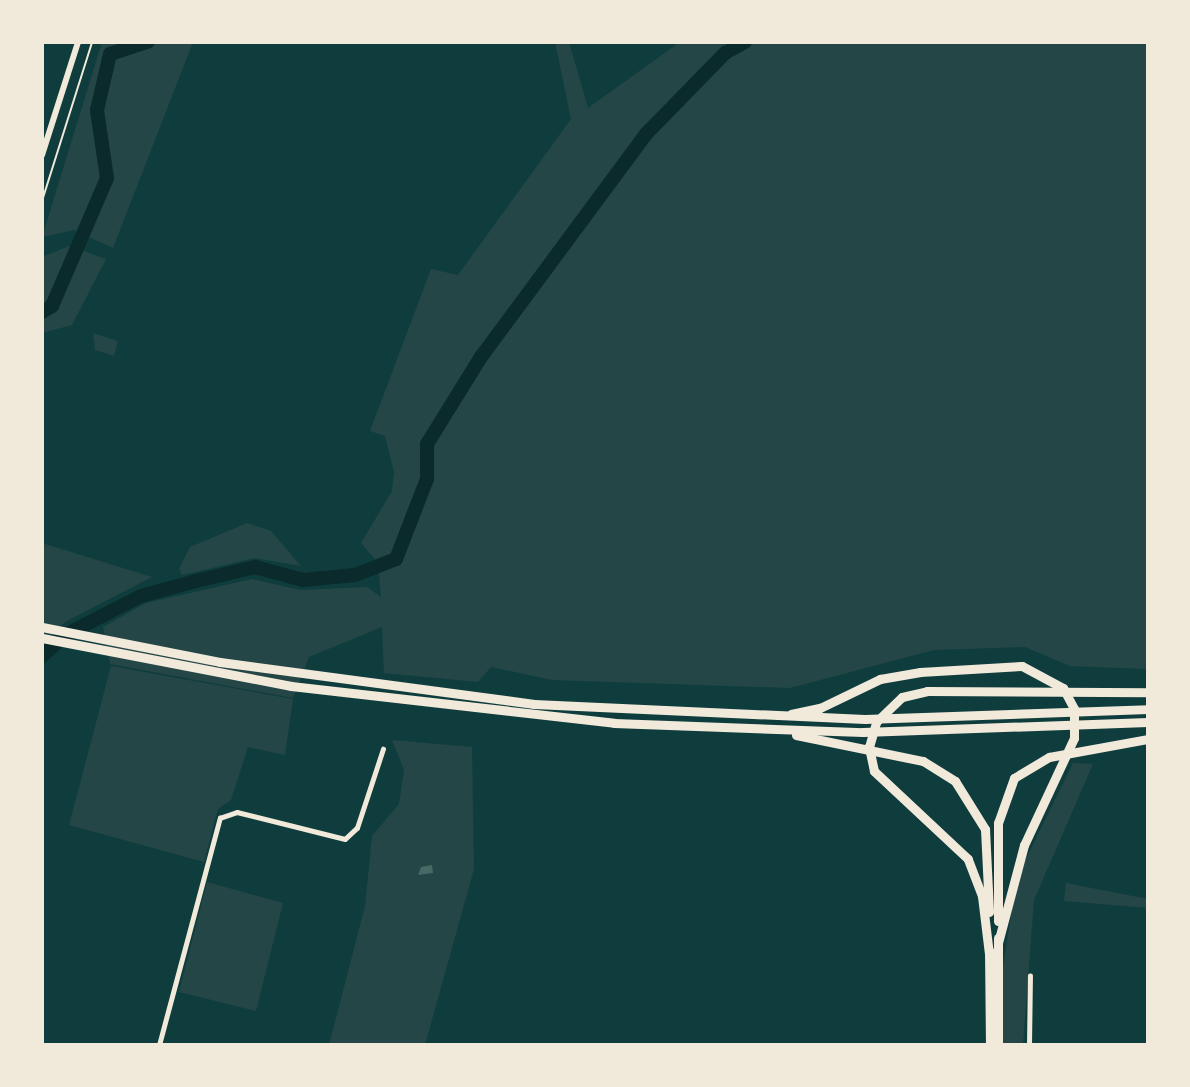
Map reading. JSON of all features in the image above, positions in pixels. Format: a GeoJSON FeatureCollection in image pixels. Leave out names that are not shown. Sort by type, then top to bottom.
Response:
{"type":"FeatureCollection","features":[{"type":"Feature","properties":{"kind":"highway"},"geometry":{"type":"LineString","coordinates":[[42,626],[220,662],[497,700],[768,718],[955,718],[1148,709]]}},
{"type":"Feature","properties":{"kind":"highway"},"geometry":{"type":"LineString","coordinates":[[42,638],[228,676],[495,712],[777,730],[1148,722]]}},
{"type":"Feature","properties":{"kind":"highway"},"geometry":{"type":"LineString","coordinates":[[768,718],[820,708],[902,674],[1011,666],[1044,672],[1063,688],[1074,709],[1074,738],[1024,845],[998,943]]}},
{"type":"Feature","properties":{"kind":"highway"},"geometry":{"type":"LineString","coordinates":[[989,954],[982,896],[968,859],[944,830],[890,792],[874,771],[870,736],[885,710],[902,697],[927,691],[1148,692]]}},
{"type":"Feature","properties":{"kind":"highway"},"geometry":{"type":"LineString","coordinates":[[777,730],[923,761],[955,781],[985,829],[990,1045]]}},
{"type":"Feature","properties":{"kind":"highway"},"geometry":{"type":"LineString","coordinates":[[998,1045],[998,823],[1014,778],[1049,757],[1148,739]]}},
{"type":"Feature","properties":{"kind":"street"},"geometry":{"type":"LineString","coordinates":[[42,155],[78,42]]}},
{"type":"Feature","properties":{"kind":"street"},"geometry":{"type":"LineString","coordinates":[[159,1045],[220,818],[237,812],[345,839],[357,828],[383,749]]}},
{"type":"Feature","properties":{"kind":"street"},"geometry":{"type":"LineString","coordinates":[[1029,1045],[1030,976]]}},
{"type":"Feature","properties":{"kind":"path"},"geometry":{"type":"LineString","coordinates":[[42,201],[92,42]]}},
{"type":"Feature","properties":{"kind":"shaded area"},"geometry":{"type":"Polygon","coordinates":[[[102,42],[193,42],[113,248],[74,230],[42,237],[102,42]]]}},
{"type":"Feature","properties":{"kind":"shaded area"},"geometry":{"type":"Polygon","coordinates":[[[555,42],[569,42],[588,108],[680,42],[1148,42],[1148,669],[1070,666],[1025,647],[934,650],[790,688],[552,680],[491,667],[478,682],[384,673],[382,627],[309,657],[293,698],[110,664],[103,627],[146,603],[252,579],[300,590],[367,587],[381,597],[378,563],[361,543],[392,491],[394,472],[385,436],[370,431],[431,269],[458,275],[571,119],[555,42]]]}},
{"type":"Feature","properties":{"kind":"shaded area"},"geometry":{"type":"Polygon","coordinates":[[[69,246],[106,259],[72,325],[42,333],[42,257],[69,246]]]}},
{"type":"Feature","properties":{"kind":"shaded area"},"geometry":{"type":"Polygon","coordinates":[[[93,333],[118,341],[114,356],[95,350],[93,333]]]}},
{"type":"Feature","properties":{"kind":"shaded area"},"geometry":{"type":"Polygon","coordinates":[[[247,523],[271,531],[301,566],[255,558],[182,575],[179,569],[190,547],[247,523]]]}},
{"type":"Feature","properties":{"kind":"shaded area"},"geometry":{"type":"Polygon","coordinates":[[[42,543],[152,577],[65,622],[42,642],[42,543]]]}},
{"type":"Feature","properties":{"kind":"shaded area"},"geometry":{"type":"Polygon","coordinates":[[[111,666],[293,699],[285,755],[248,747],[231,800],[218,809],[204,862],[69,825],[111,666]]]}},
{"type":"Feature","properties":{"kind":"shaded area"},"geometry":{"type":"Polygon","coordinates":[[[392,740],[472,747],[474,869],[425,1045],[329,1045],[365,906],[372,836],[399,804],[404,770],[392,740]]]}},
{"type":"Feature","properties":{"kind":"shaded area"},"geometry":{"type":"Polygon","coordinates":[[[1073,763],[1093,764],[1034,900],[1023,1045],[1001,1045],[1002,973],[1017,877],[1073,763]]]}},
{"type":"Feature","properties":{"kind":"shaded area"},"geometry":{"type":"Polygon","coordinates":[[[207,882],[283,903],[256,1011],[179,992],[207,882]]]}},
{"type":"Feature","properties":{"kind":"shaded area"},"geometry":{"type":"Polygon","coordinates":[[[1066,883],[1148,899],[1148,908],[1064,901],[1066,883]]]}},
{"type":"Feature","properties":{"kind":"building"},"geometry":{"type":"Polygon","coordinates":[[[432,865],[433,873],[418,875],[421,867],[432,865]]]}},
{"type":"Feature","properties":{"kind":"waterway"},"geometry":{"type":"LineString","coordinates":[[42,312],[52,306],[107,178],[97,110],[110,54],[148,42]]}},
{"type":"Feature","properties":{"kind":"waterway"},"geometry":{"type":"LineString","coordinates":[[42,656],[65,635],[141,596],[255,567],[303,580],[355,575],[396,559],[427,479],[427,444],[481,357],[647,133],[725,53],[745,42]]}}]}
